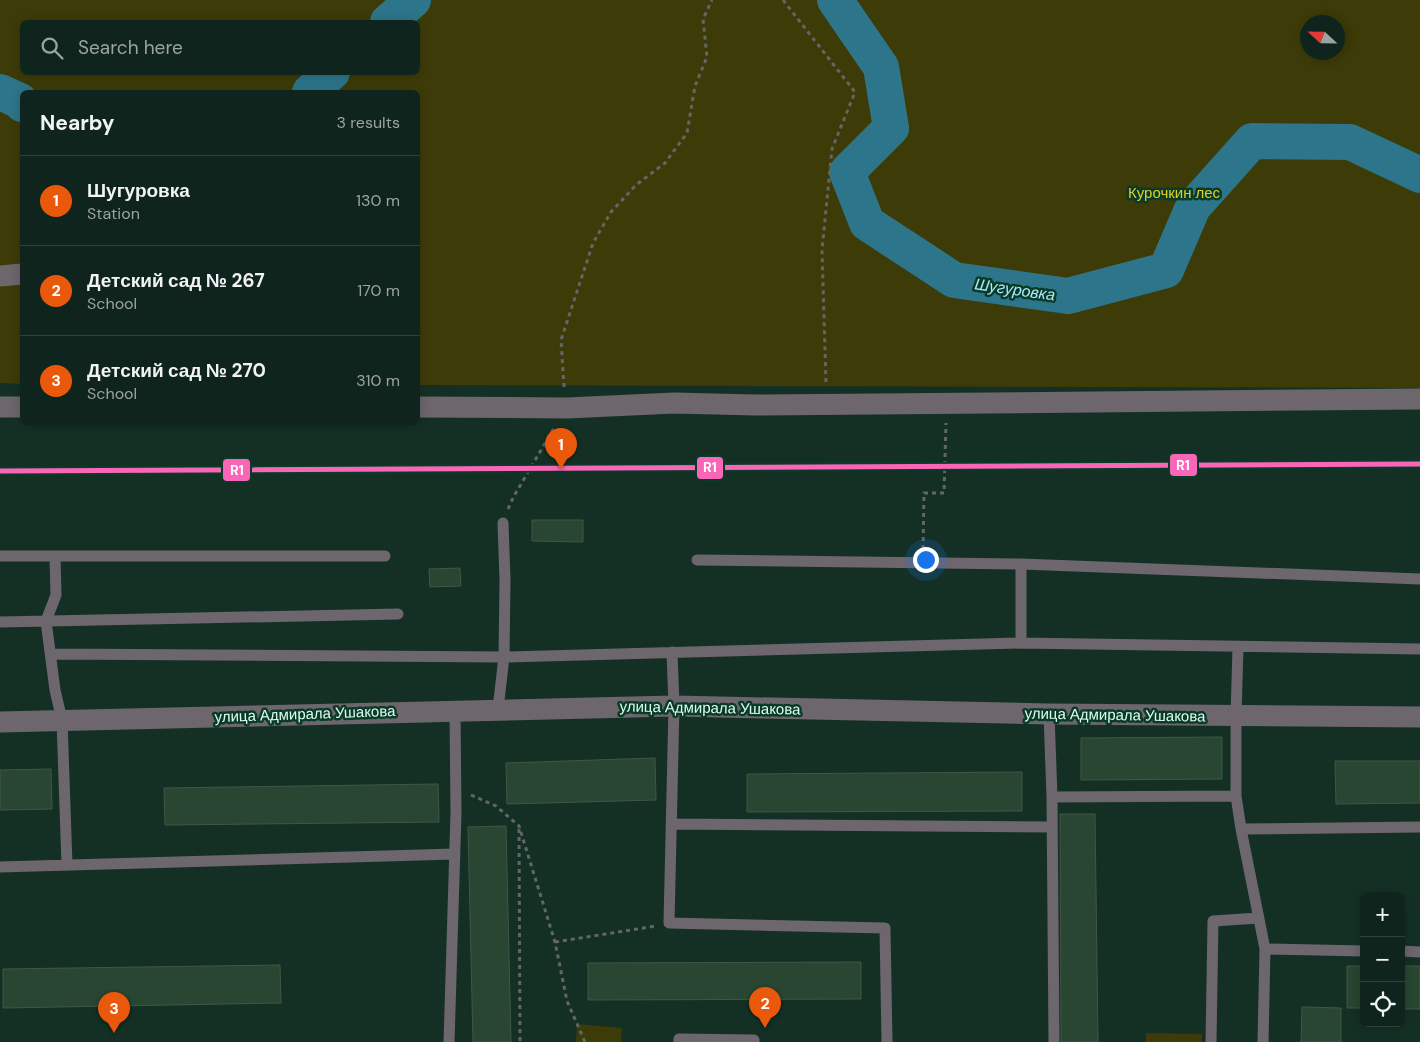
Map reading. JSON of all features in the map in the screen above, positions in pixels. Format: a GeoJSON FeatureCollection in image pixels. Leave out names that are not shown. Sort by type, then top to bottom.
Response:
{"type":"FeatureCollection","features":[{"type":"Feature","properties":{"kind":"street"},"geometry":{"type":"LineString","coordinates":[[0,276],[20,274]]}},
{"type":"Feature","properties":{"kind":"street"},"geometry":{"type":"LineString","coordinates":[[420,407],[567,408],[674,403],[827,404],[1420,399]]}},
{"type":"Feature","properties":{"kind":"street"},"geometry":{"type":"LineString","coordinates":[[0,407],[20,407]]}},
{"type":"Feature","properties":{"kind":"street","name":"улица Адмирала Ушакова"},"geometry":{"type":"LineString","coordinates":[[0,722],[674,706],[1049,714],[1420,717]]}},
{"type":"Feature","properties":{"kind":"lane"},"geometry":{"type":"LineString","coordinates":[[498,709],[504,657],[505,580],[503,523]]}},
{"type":"Feature","properties":{"kind":"lane"},"geometry":{"type":"LineString","coordinates":[[0,556],[385,556]]}},
{"type":"Feature","properties":{"kind":"lane"},"geometry":{"type":"LineString","coordinates":[[55,556],[56,595],[46,621],[55,690],[62,720],[67,866]]}},
{"type":"Feature","properties":{"kind":"lane"},"geometry":{"type":"LineString","coordinates":[[697,560],[1021,564],[1420,579]]}},
{"type":"Feature","properties":{"kind":"lane"},"geometry":{"type":"LineString","coordinates":[[1021,564],[1022,643]]}},
{"type":"Feature","properties":{"kind":"lane"},"geometry":{"type":"LineString","coordinates":[[0,622],[398,614]]}},
{"type":"Feature","properties":{"kind":"lane"},"geometry":{"type":"LineString","coordinates":[[51,654],[504,657],[1022,643],[1420,649]]}},
{"type":"Feature","properties":{"kind":"lane"},"geometry":{"type":"LineString","coordinates":[[1238,647],[1236,796],[1265,949],[1263,1042]]}},
{"type":"Feature","properties":{"kind":"lane"},"geometry":{"type":"LineString","coordinates":[[672,652],[674,706],[669,923],[885,928],[887,1042]]}},
{"type":"Feature","properties":{"kind":"lane"},"geometry":{"type":"LineString","coordinates":[[449,1042],[455,854],[455,710]]}},
{"type":"Feature","properties":{"kind":"lane"},"geometry":{"type":"LineString","coordinates":[[1049,714],[1052,797],[1054,1042]]}},
{"type":"Feature","properties":{"kind":"lane"},"geometry":{"type":"LineString","coordinates":[[1052,797],[1236,796]]}},
{"type":"Feature","properties":{"kind":"lane"},"geometry":{"type":"LineString","coordinates":[[672,824],[1052,827]]}},
{"type":"Feature","properties":{"kind":"lane"},"geometry":{"type":"LineString","coordinates":[[1241,829],[1420,827]]}},
{"type":"Feature","properties":{"kind":"lane"},"geometry":{"type":"LineString","coordinates":[[0,867],[455,854]]}},
{"type":"Feature","properties":{"kind":"lane"},"geometry":{"type":"LineString","coordinates":[[1211,1042],[1213,921],[1258,918]]}},
{"type":"Feature","properties":{"kind":"lane"},"geometry":{"type":"LineString","coordinates":[[1265,949],[1360,951]]}},
{"type":"Feature","properties":{"kind":"lane"},"geometry":{"type":"LineString","coordinates":[[1405,951],[1420,952]]}},
{"type":"Feature","properties":{"kind":"lane"},"geometry":{"type":"LineString","coordinates":[[679,1042],[679,1039],[754,1040],[754,1042]]}},
{"type":"Feature","properties":{"kind":"path"},"geometry":{"type":"LineString","coordinates":[[503,523],[514,496],[567,408],[562,374],[561,340],[593,243],[611,212],[636,185],[665,164],[687,132],[695,86],[707,57],[703,19],[712,0]]}},
{"type":"Feature","properties":{"kind":"path"},"geometry":{"type":"LineString","coordinates":[[783,0],[855,92],[832,149],[822,250],[827,404]]}},
{"type":"Feature","properties":{"kind":"path"},"geometry":{"type":"LineString","coordinates":[[922,562],[924,493],[944,493],[946,403]]}},
{"type":"Feature","properties":{"kind":"path"},"geometry":{"type":"LineString","coordinates":[[456,788],[496,806],[519,826],[555,942],[567,1001],[586,1042]]}},
{"type":"Feature","properties":{"kind":"path"},"geometry":{"type":"LineString","coordinates":[[519,826],[520,1042]]}},
{"type":"Feature","properties":{"kind":"path"},"geometry":{"type":"LineString","coordinates":[[555,942],[669,923]]}},
{"type":"Feature","properties":{"kind":"green space","name":"Курочкин лес"},"geometry":{"type":"Polygon","coordinates":[[[0,0],[1420,0],[1420,388],[420,385],[420,90],[20,90],[20,384],[0,383],[0,0]]]}},
{"type":"Feature","properties":{"kind":"green space"},"geometry":{"type":"Polygon","coordinates":[[[577,1024],[622,1028],[621,1042],[576,1042],[577,1024]]]}},
{"type":"Feature","properties":{"kind":"green space"},"geometry":{"type":"Polygon","coordinates":[[[1146,1033],[1202,1034],[1202,1042],[1146,1042],[1146,1033]]]}},
{"type":"Feature","properties":{"kind":"building"},"geometry":{"type":"Polygon","coordinates":[[[532,520],[583,520],[583,542],[532,541],[532,520]]]}},
{"type":"Feature","properties":{"kind":"building"},"geometry":{"type":"Polygon","coordinates":[[[460,568],[461,586],[430,587],[429,569],[460,568]]]}},
{"type":"Feature","properties":{"kind":"building"},"geometry":{"type":"Polygon","coordinates":[[[1222,737],[1222,779],[1081,780],[1081,738],[1222,737]]]}},
{"type":"Feature","properties":{"kind":"building"},"geometry":{"type":"Polygon","coordinates":[[[655,758],[656,800],[507,804],[506,763],[655,758]]]}},
{"type":"Feature","properties":{"kind":"building"},"geometry":{"type":"Polygon","coordinates":[[[1335,761],[1420,761],[1420,803],[1336,804],[1335,761]]]}},
{"type":"Feature","properties":{"kind":"building"},"geometry":{"type":"Polygon","coordinates":[[[51,769],[52,809],[0,810],[0,770],[51,769]]]}},
{"type":"Feature","properties":{"kind":"building"},"geometry":{"type":"Polygon","coordinates":[[[1022,772],[1022,811],[747,812],[747,774],[1022,772]]]}},
{"type":"Feature","properties":{"kind":"building"},"geometry":{"type":"Polygon","coordinates":[[[438,784],[439,822],[165,825],[164,788],[438,784]]]}},
{"type":"Feature","properties":{"kind":"building"},"geometry":{"type":"Polygon","coordinates":[[[1060,814],[1095,814],[1098,1042],[1061,1042],[1060,814]]]}},
{"type":"Feature","properties":{"kind":"building"},"geometry":{"type":"Polygon","coordinates":[[[506,826],[511,1042],[473,1042],[468,827],[506,826]]]}},
{"type":"Feature","properties":{"kind":"building"},"geometry":{"type":"Polygon","coordinates":[[[861,962],[861,999],[588,1000],[588,963],[861,962]]]}},
{"type":"Feature","properties":{"kind":"building"},"geometry":{"type":"Polygon","coordinates":[[[280,965],[281,1003],[3,1008],[3,969],[280,965]]]}},
{"type":"Feature","properties":{"kind":"building"},"geometry":{"type":"Polygon","coordinates":[[[1347,966],[1360,966],[1360,1008],[1347,1008],[1347,966]]]}},
{"type":"Feature","properties":{"kind":"building"},"geometry":{"type":"Polygon","coordinates":[[[1405,966],[1420,966],[1420,1009],[1405,1009],[1405,966]]]}},
{"type":"Feature","properties":{"kind":"building"},"geometry":{"type":"Polygon","coordinates":[[[1302,1007],[1341,1008],[1341,1042],[1301,1042],[1302,1007]]]}},
{"type":"Feature","properties":{"kind":"waterway","name":"Шугуровка"},"geometry":{"type":"LineString","coordinates":[[390,20],[413,0]]}},
{"type":"Feature","properties":{"kind":"waterway","name":"Шугуровка"},"geometry":{"type":"LineString","coordinates":[[835,0],[881,67],[891,128],[847,172],[867,223],[954,280],[1068,296],[1166,270],[1193,207],[1252,141],[1350,142],[1420,175]]}},
{"type":"Feature","properties":{"kind":"waterway","name":"Шугуровка"},"geometry":{"type":"LineString","coordinates":[[312,90],[329,75]]}},
{"type":"Feature","properties":{"kind":"waterway","name":"Шугуровка"},"geometry":{"type":"LineString","coordinates":[[0,92],[20,101]]}},
{"type":"Feature","properties":{"kind":"transit line","name":"R1"},"geometry":{"type":"LineString","coordinates":[[0,471],[1420,464]]}},
{"type":"Feature","properties":{"kind":"place","name":"Шугуровка"},"geometry":{"type":"Point","coordinates":[561,469]}},
{"type":"Feature","properties":{"kind":"place","name":"Детский сад № 267"},"geometry":{"type":"Point","coordinates":[765,1028]}},
{"type":"Feature","properties":{"kind":"place","name":"Детский сад № 270"},"geometry":{"type":"Point","coordinates":[114,1033]}}]}
